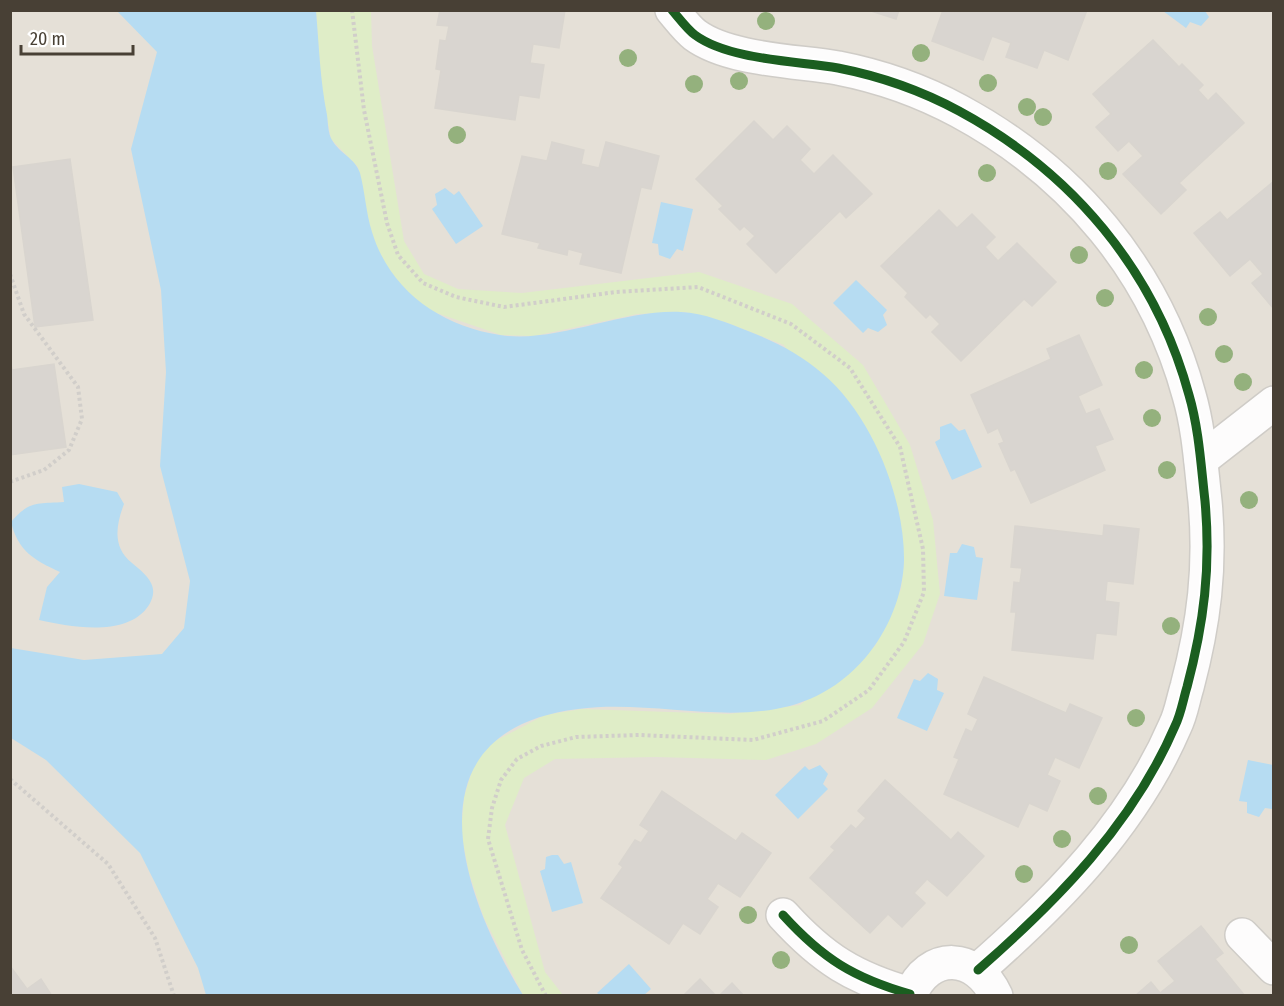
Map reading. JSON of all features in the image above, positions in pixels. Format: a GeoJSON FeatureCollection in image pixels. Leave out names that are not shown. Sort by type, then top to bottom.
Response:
{"type":"FeatureCollection","features":[{"type":"Feature","properties":{"kind":"street"},"geometry":{"type":"LineString","coordinates":[[672,10],[696,36],[735,52],[841,69],[900,86],[957,110],[1009,141],[1060,181],[1104,226],[1141,279],[1161,317],[1170,336],[1190,397],[1201,460],[1209,549],[1200,638],[1176,725],[1134,802],[1100,848],[987,983],[963,963],[946,963],[930,968],[918,979],[910,995],[871,982],[838,966],[808,943],[783,915]]}},
{"type":"Feature","properties":{"kind":"street"},"geometry":{"type":"LineString","coordinates":[[1201,460],[1274,403]]}},
{"type":"Feature","properties":{"kind":"street"},"geometry":{"type":"LineString","coordinates":[[1242,934],[1274,968]]}},
{"type":"Feature","properties":{"kind":"path"},"geometry":{"type":"LineString","coordinates":[[352,10],[364,110],[387,223],[398,255],[423,283],[456,297],[504,306],[616,292],[698,287],[790,324],[850,368],[900,447],[922,549],[924,592],[904,642],[869,690],[823,721],[753,740],[639,735],[576,737],[541,746],[517,759],[501,780],[492,808],[488,839],[522,950],[546,996]]}},
{"type":"Feature","properties":{"kind":"path"},"geometry":{"type":"LineString","coordinates":[[10,274],[24,314],[78,387],[82,419],[69,450],[44,470],[10,482]]}},
{"type":"Feature","properties":{"kind":"path"},"geometry":{"type":"LineString","coordinates":[[10,778],[108,864],[155,938],[174,996]]}},
{"type":"Feature","properties":{"kind":"shaded area"},"geometry":{"type":"Polygon","coordinates":[[[10,11],[1273,11],[1273,995],[11,995],[10,11]]]}},
{"type":"Feature","properties":{"kind":"green space"},"geometry":{"type":"Polygon","coordinates":[[[316,11],[371,11],[372,46],[404,241],[424,274],[458,289],[522,293],[699,272],[792,304],[863,365],[910,445],[933,520],[940,594],[923,644],[872,708],[816,744],[766,760],[656,757],[555,759],[524,778],[505,825],[545,972],[563,995],[523,995],[484,918],[469,873],[461,832],[464,797],[474,764],[491,743],[545,715],[582,709],[729,714],[800,705],[875,646],[901,589],[904,560],[784,345],[725,322],[685,312],[637,314],[534,336],[501,335],[428,310],[404,289],[382,261],[370,228],[358,167],[331,139],[321,84],[316,11]]]}},
{"type":"Feature","properties":{"kind":"water"},"geometry":{"type":"Polygon","coordinates":[[[117,11],[316,11],[321,76],[331,137],[335,145],[358,168],[370,225],[380,253],[391,272],[421,302],[438,314],[458,323],[500,335],[543,335],[659,312],[681,312],[707,316],[758,335],[806,360],[841,391],[870,435],[882,460],[892,485],[903,537],[904,561],[901,587],[893,612],[874,647],[835,685],[802,702],[767,710],[730,713],[616,707],[578,709],[523,723],[488,749],[468,782],[462,822],[467,865],[481,910],[500,954],[523,995],[206,995],[198,968],[140,853],[46,760],[11,738],[11,648],[84,660],[162,654],[184,628],[190,581],[160,466],[166,372],[161,290],[131,149],[157,52],[117,11]]]}},
{"type":"Feature","properties":{"kind":"water"},"geometry":{"type":"Polygon","coordinates":[[[1163,11],[1205,11],[1209,17],[1201,26],[1190,22],[1186,28],[1163,11]]]}},
{"type":"Feature","properties":{"kind":"water"},"geometry":{"type":"Polygon","coordinates":[[[445,188],[454,195],[459,191],[483,226],[456,244],[432,209],[437,205],[435,194],[445,188]]]}},
{"type":"Feature","properties":{"kind":"water"},"geometry":{"type":"Polygon","coordinates":[[[661,202],[693,209],[683,251],[677,249],[670,259],[659,255],[658,244],[652,243],[661,202]]]}},
{"type":"Feature","properties":{"kind":"water"},"geometry":{"type":"Polygon","coordinates":[[[856,280],[887,310],[883,315],[887,325],[878,332],[868,328],[863,333],[833,303],[856,280]]]}},
{"type":"Feature","properties":{"kind":"water"},"geometry":{"type":"Polygon","coordinates":[[[951,423],[959,431],[965,429],[982,467],[952,480],[935,442],[940,439],[940,427],[951,423]]]}},
{"type":"Feature","properties":{"kind":"water"},"geometry":{"type":"Polygon","coordinates":[[[79,484],[117,492],[124,504],[118,528],[121,550],[143,572],[153,592],[149,605],[140,615],[127,622],[98,628],[39,620],[47,587],[60,572],[28,553],[18,540],[11,522],[34,504],[64,502],[62,487],[79,484]]]}},
{"type":"Feature","properties":{"kind":"water"},"geometry":{"type":"Polygon","coordinates":[[[962,544],[974,547],[976,557],[983,558],[977,600],[944,596],[950,553],[957,553],[962,544]]]}},
{"type":"Feature","properties":{"kind":"water"},"geometry":{"type":"Polygon","coordinates":[[[928,673],[938,679],[937,690],[944,693],[927,731],[897,718],[914,679],[920,681],[928,673]]]}},
{"type":"Feature","properties":{"kind":"water"},"geometry":{"type":"Polygon","coordinates":[[[1248,760],[1273,765],[1272,809],[1265,808],[1259,817],[1247,813],[1247,802],[1239,801],[1248,760]]]}},
{"type":"Feature","properties":{"kind":"water"},"geometry":{"type":"Polygon","coordinates":[[[820,765],[828,774],[823,784],[828,789],[798,819],[775,795],[805,766],[809,770],[820,765]]]}},
{"type":"Feature","properties":{"kind":"water"},"geometry":{"type":"Polygon","coordinates":[[[558,855],[564,864],[571,862],[583,903],[552,912],[540,871],[545,869],[546,857],[558,855]]]}},
{"type":"Feature","properties":{"kind":"water"},"geometry":{"type":"Polygon","coordinates":[[[629,964],[651,989],[644,995],[600,995],[597,993],[629,964]]]}},
{"type":"Feature","properties":{"kind":"building"},"geometry":{"type":"Polygon","coordinates":[[[440,10],[565,10],[559,48],[533,44],[530,63],[544,65],[539,98],[519,95],[515,120],[435,108],[441,70],[436,69],[440,40],[446,41],[449,26],[437,25],[440,10]]]}},
{"type":"Feature","properties":{"kind":"building"},"geometry":{"type":"Polygon","coordinates":[[[868,10],[899,10],[896,19],[868,10]]]}},
{"type":"Feature","properties":{"kind":"building"},"geometry":{"type":"Polygon","coordinates":[[[943,10],[954,12],[1087,10],[1068,60],[1044,50],[1037,68],[1006,57],[1011,43],[992,36],[983,60],[932,41],[943,10]]]}},
{"type":"Feature","properties":{"kind":"building"},"geometry":{"type":"Polygon","coordinates":[[[1153,40],[1179,67],[1182,64],[1203,85],[1198,90],[1208,101],[1216,93],[1244,123],[1179,183],[1186,190],[1161,214],[1123,174],[1143,156],[1129,141],[1118,151],[1096,127],[1111,114],[1093,94],[1153,40]]]}},
{"type":"Feature","properties":{"kind":"building"},"geometry":{"type":"Polygon","coordinates":[[[754,121],[773,140],[787,126],[810,149],[800,160],[814,174],[833,155],[872,194],[846,218],[840,211],[776,273],[747,244],[755,236],[744,226],[740,230],[719,209],[723,206],[696,179],[754,121]]]}},
{"type":"Feature","properties":{"kind":"building"},"geometry":{"type":"Polygon","coordinates":[[[552,142],[584,150],[581,164],[599,168],[606,142],[659,156],[651,189],[641,187],[621,273],[580,264],[583,253],[568,249],[567,255],[538,248],[540,243],[502,234],[522,156],[547,161],[552,142]]]}},
{"type":"Feature","properties":{"kind":"building"},"geometry":{"type":"Polygon","coordinates":[[[70,159],[93,320],[35,327],[13,167],[70,159]]]}},
{"type":"Feature","properties":{"kind":"building"},"geometry":{"type":"Polygon","coordinates":[[[1274,181],[1273,308],[1252,283],[1263,274],[1250,259],[1230,276],[1194,233],[1220,212],[1227,220],[1274,181]]]}},
{"type":"Feature","properties":{"kind":"building"},"geometry":{"type":"Polygon","coordinates":[[[939,210],[957,228],[972,214],[995,237],[985,247],[998,261],[1017,243],[1056,282],[1032,306],[1024,299],[961,361],[932,332],[940,324],[930,314],[926,318],[905,297],[908,293],[881,266],[939,210]]]}},
{"type":"Feature","properties":{"kind":"building"},"geometry":{"type":"Polygon","coordinates":[[[1079,335],[1102,385],[1078,396],[1086,414],[1099,409],[1113,439],[1095,446],[1105,470],[1031,503],[1015,469],[1011,471],[999,444],[1004,442],[998,428],[988,433],[971,395],[1051,359],[1047,349],[1079,335]]]}},
{"type":"Feature","properties":{"kind":"building"},"geometry":{"type":"Polygon","coordinates":[[[10,360],[12,370],[54,364],[66,447],[10,455],[10,360]]]}},
{"type":"Feature","properties":{"kind":"building"},"geometry":{"type":"Polygon","coordinates":[[[1104,525],[1139,529],[1133,584],[1107,581],[1105,601],[1119,603],[1116,635],[1096,633],[1093,659],[1012,650],[1016,612],[1011,612],[1014,582],[1020,583],[1022,568],[1011,567],[1015,526],[1103,536],[1104,525]]]}},
{"type":"Feature","properties":{"kind":"building"},"geometry":{"type":"Polygon","coordinates":[[[984,677],[1066,713],[1070,704],[1102,718],[1079,768],[1055,757],[1047,775],[1060,781],[1047,811],[1029,803],[1018,827],[944,794],[959,759],[954,757],[966,729],[972,732],[978,719],[968,714],[984,677]]]}},
{"type":"Feature","properties":{"kind":"building"},"geometry":{"type":"Polygon","coordinates":[[[885,780],[951,840],[958,832],[984,856],[947,896],[927,879],[914,893],[925,903],[902,927],[888,914],[870,933],[810,878],[835,850],[831,847],[851,825],[856,829],[866,818],[858,811],[885,780]]]}},
{"type":"Feature","properties":{"kind":"building"},"geometry":{"type":"Polygon","coordinates":[[[662,791],[736,841],[742,833],[771,853],[740,897],[718,883],[707,899],[718,907],[700,934],[683,923],[669,944],[601,898],[623,867],[619,864],[635,840],[641,843],[649,831],[640,825],[662,791]]]}},
{"type":"Feature","properties":{"kind":"building"},"geometry":{"type":"Polygon","coordinates":[[[1201,926],[1223,953],[1215,959],[1245,996],[1135,996],[1151,982],[1160,993],[1175,981],[1158,961],[1201,926]]]}},
{"type":"Feature","properties":{"kind":"building"},"geometry":{"type":"Polygon","coordinates":[[[10,966],[27,989],[41,979],[52,996],[10,996],[10,966]]]}},
{"type":"Feature","properties":{"kind":"building"},"geometry":{"type":"Polygon","coordinates":[[[700,979],[716,996],[683,996],[700,979]]]}},
{"type":"Feature","properties":{"kind":"building"},"geometry":{"type":"Polygon","coordinates":[[[732,983],[744,996],[719,996],[732,983]]]}},
{"type":"Feature","properties":{"kind":"cycle path"},"geometry":{"type":"LineString","coordinates":[[672,10],[695,35],[726,50],[744,55],[853,71],[930,97],[959,111],[1000,136],[1038,164],[1104,229],[1131,266],[1155,306],[1174,349],[1189,395],[1197,434],[1205,501],[1207,549],[1202,617],[1179,717],[1158,762],[1138,796],[1115,828],[1064,888],[978,970]]}},
{"type":"Feature","properties":{"kind":"cycle path"},"geometry":{"type":"LineString","coordinates":[[783,915],[812,944],[840,965],[872,981],[910,994]]}}]}
